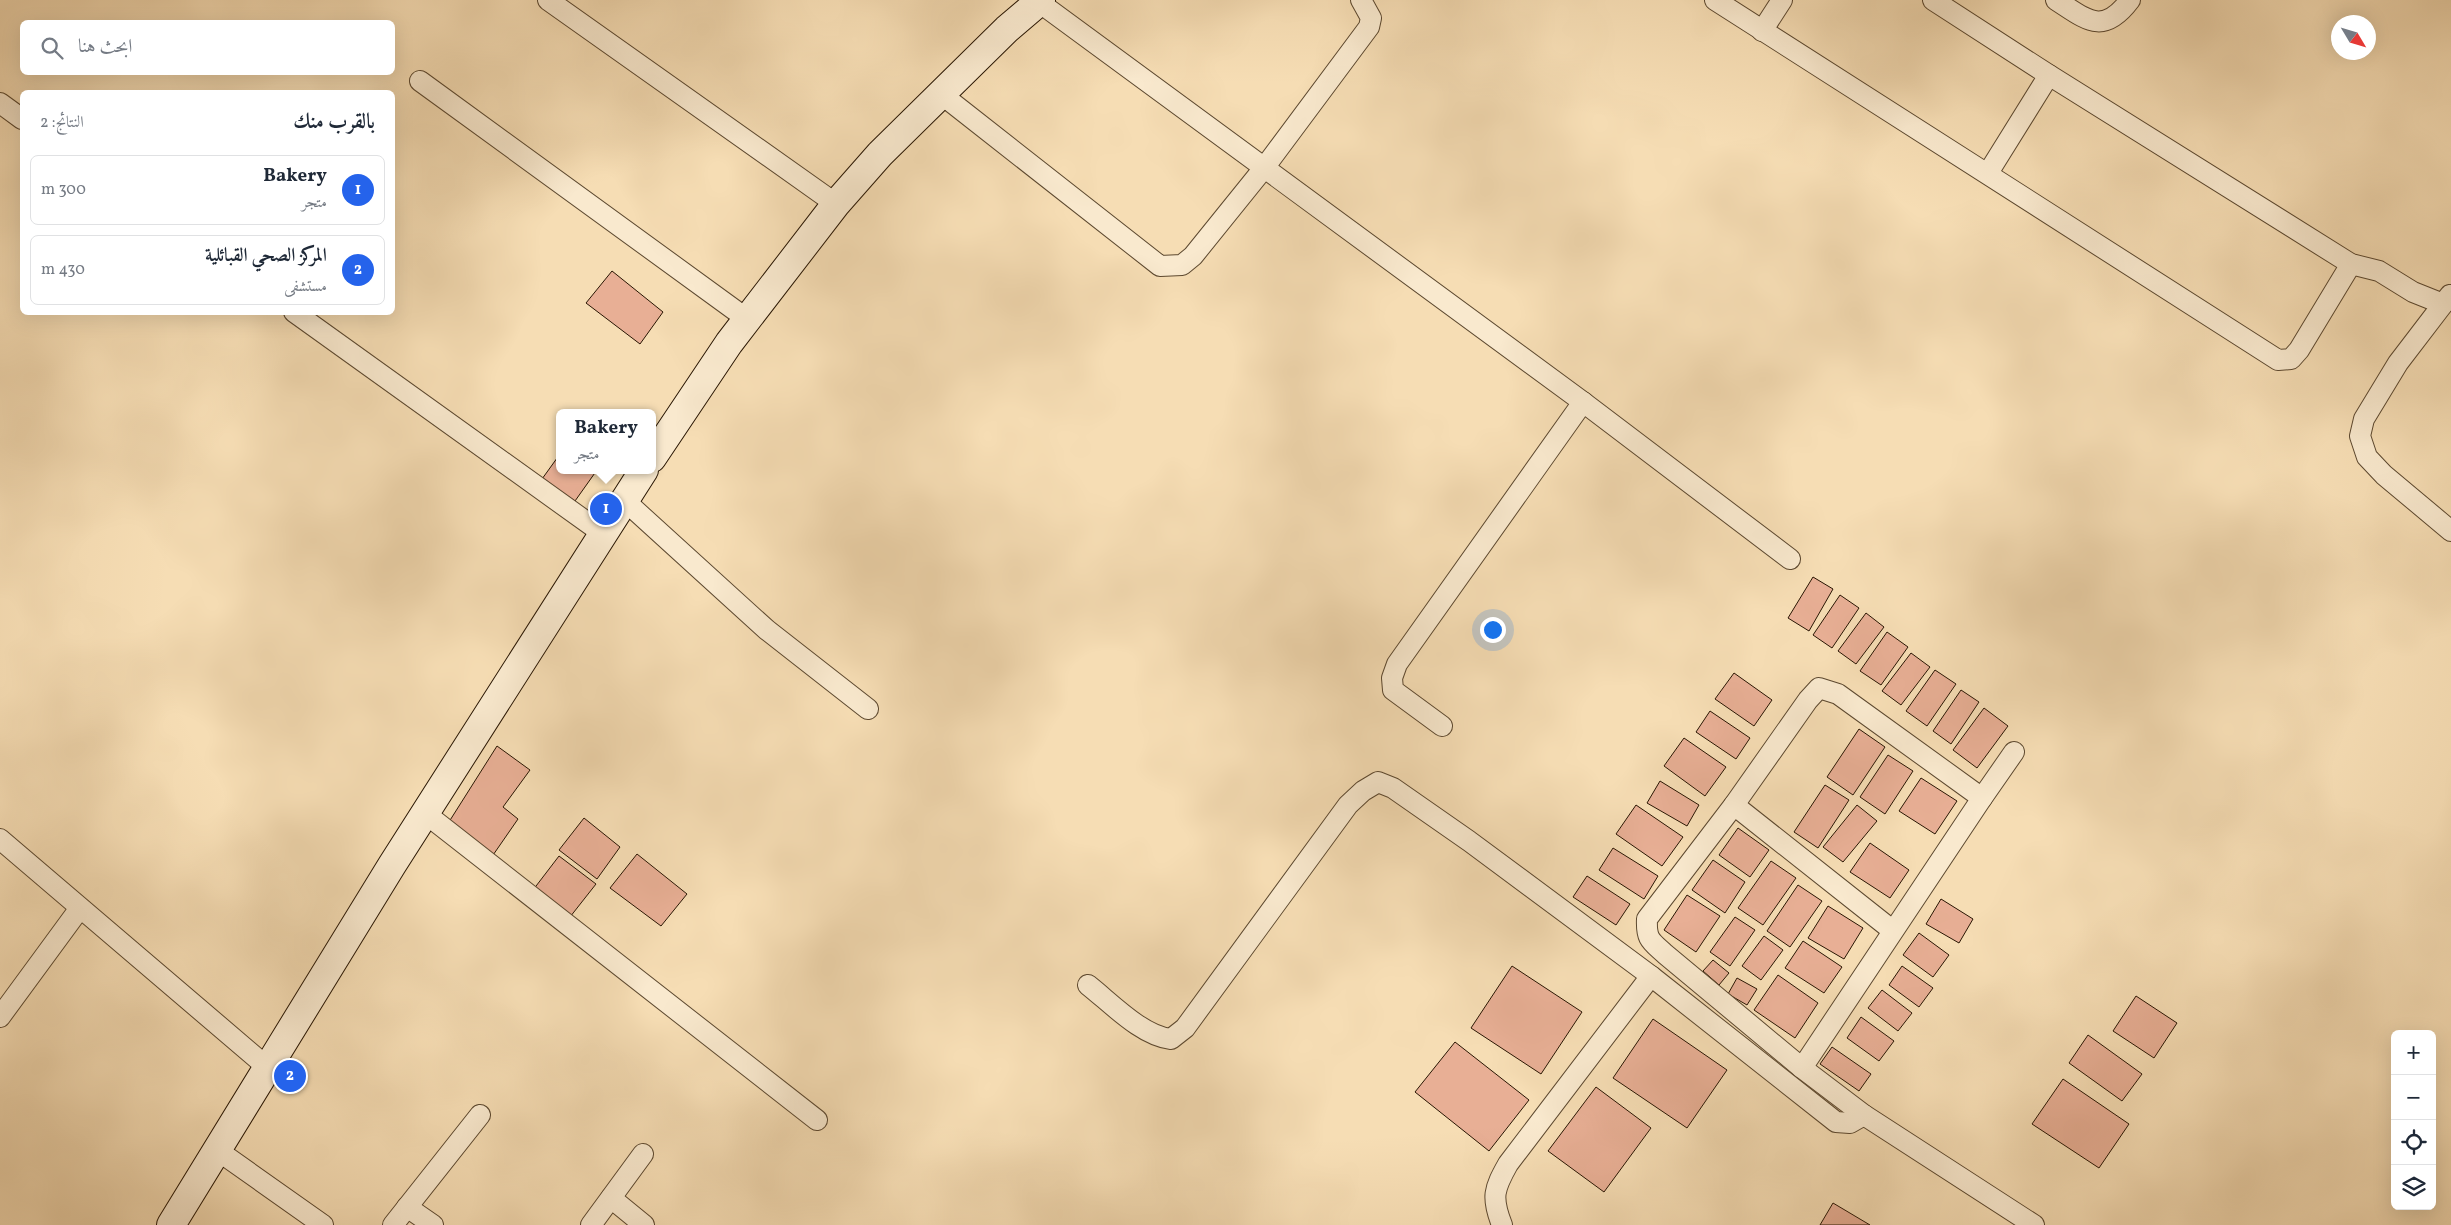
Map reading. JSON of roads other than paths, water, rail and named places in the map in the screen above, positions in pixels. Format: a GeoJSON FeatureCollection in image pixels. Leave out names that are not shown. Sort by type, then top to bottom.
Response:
{"type":"FeatureCollection","features":[{"type":"Feature","properties":{"kind":"main road"},"geometry":{"type":"LineString","coordinates":[[656,452],[747,319],[836,204],[880,154],[1007,28],[1038,1]]}},
{"type":"Feature","properties":{"kind":"main road"},"geometry":{"type":"LineString","coordinates":[[171,1225],[267,1067],[602,533],[641,474]]}},
{"type":"Feature","properties":{"kind":"street"},"geometry":{"type":"LineString","coordinates":[[548,0],[836,204]]}},
{"type":"Feature","properties":{"kind":"street"},"geometry":{"type":"LineString","coordinates":[[941,94],[1160,266],[1182,265],[1194,256],[1264,168],[1368,28],[1371,18],[1361,0]]}},
{"type":"Feature","properties":{"kind":"street"},"geometry":{"type":"LineString","coordinates":[[1715,0],[1988,172],[2278,360],[2291,359],[2300,350],[2351,264]]}},
{"type":"Feature","properties":{"kind":"street"},"geometry":{"type":"LineString","coordinates":[[1762,31],[1782,0]]}},
{"type":"Feature","properties":{"kind":"street"},"geometry":{"type":"LineString","coordinates":[[1933,0],[2351,264],[2379,271],[2413,292],[2447,299],[2398,363],[2364,419],[2360,436],[2367,457],[2384,475],[2451,531]]}},
{"type":"Feature","properties":{"kind":"street"},"geometry":{"type":"LineString","coordinates":[[2056,0],[2088,21],[2097,23],[2110,20],[2130,0]]}},
{"type":"Feature","properties":{"kind":"street"},"geometry":{"type":"LineString","coordinates":[[1038,1],[1583,402],[1790,559]]}},
{"type":"Feature","properties":{"kind":"street"},"geometry":{"type":"LineString","coordinates":[[1988,172],[2049,75]]}},
{"type":"Feature","properties":{"kind":"street"},"geometry":{"type":"LineString","coordinates":[[420,80],[747,319]]}},
{"type":"Feature","properties":{"kind":"street"},"geometry":{"type":"LineString","coordinates":[[0,103],[20,118]]}},
{"type":"Feature","properties":{"kind":"street"},"geometry":{"type":"LineString","coordinates":[[298,315],[602,533]]}},
{"type":"Feature","properties":{"kind":"street"},"geometry":{"type":"LineString","coordinates":[[1442,726],[1393,690],[1392,678],[1397,664],[1583,402]]}},
{"type":"Feature","properties":{"kind":"street"},"geometry":{"type":"LineString","coordinates":[[624,500],[768,630],[868,709]]}},
{"type":"Feature","properties":{"kind":"street"},"geometry":{"type":"LineString","coordinates":[[1982,798],[1838,694],[1819,688],[1808,700],[1734,805],[1647,920],[1646,932],[1649,939],[1665,954],[1802,1068],[1864,1115],[2034,1225]]}},
{"type":"Feature","properties":{"kind":"street"},"geometry":{"type":"LineString","coordinates":[[1802,1068],[1892,930],[2014,752]]}},
{"type":"Feature","properties":{"kind":"street"},"geometry":{"type":"LineString","coordinates":[[1088,985],[1141,1027],[1158,1038],[1171,1039],[1185,1028],[1348,805],[1363,791],[1378,782],[1393,788],[1461,836],[1651,976],[1836,1122],[1850,1122],[1864,1115]]}},
{"type":"Feature","properties":{"kind":"street"},"geometry":{"type":"LineString","coordinates":[[1734,805],[1892,930]]}},
{"type":"Feature","properties":{"kind":"street"},"geometry":{"type":"LineString","coordinates":[[426,814],[817,1120]]}},
{"type":"Feature","properties":{"kind":"street"},"geometry":{"type":"LineString","coordinates":[[0,839],[267,1067]]}},
{"type":"Feature","properties":{"kind":"street"},"geometry":{"type":"LineString","coordinates":[[0,1017],[80,908]]}},
{"type":"Feature","properties":{"kind":"street"},"geometry":{"type":"LineString","coordinates":[[1502,1225],[1495,1206],[1495,1187],[1508,1164],[1651,976]]}},
{"type":"Feature","properties":{"kind":"street"},"geometry":{"type":"LineString","coordinates":[[393,1225],[480,1115]]}},
{"type":"Feature","properties":{"kind":"street"},"geometry":{"type":"LineString","coordinates":[[217,1150],[324,1225]]}},
{"type":"Feature","properties":{"kind":"street"},"geometry":{"type":"LineString","coordinates":[[591,1225],[644,1154]]}},
{"type":"Feature","properties":{"kind":"street"},"geometry":{"type":"LineString","coordinates":[[611,1198],[644,1225]]}},
{"type":"Feature","properties":{"kind":"street"},"geometry":{"type":"LineString","coordinates":[[407,1207],[433,1225]]}},
{"type":"Feature","properties":{"kind":"place","name":"Bakery"},"geometry":{"type":"Point","coordinates":[606,509]}},
{"type":"Feature","properties":{"kind":"place","name":"المركز الصحي القبائلية"},"geometry":{"type":"Point","coordinates":[290,1076]}}]}
